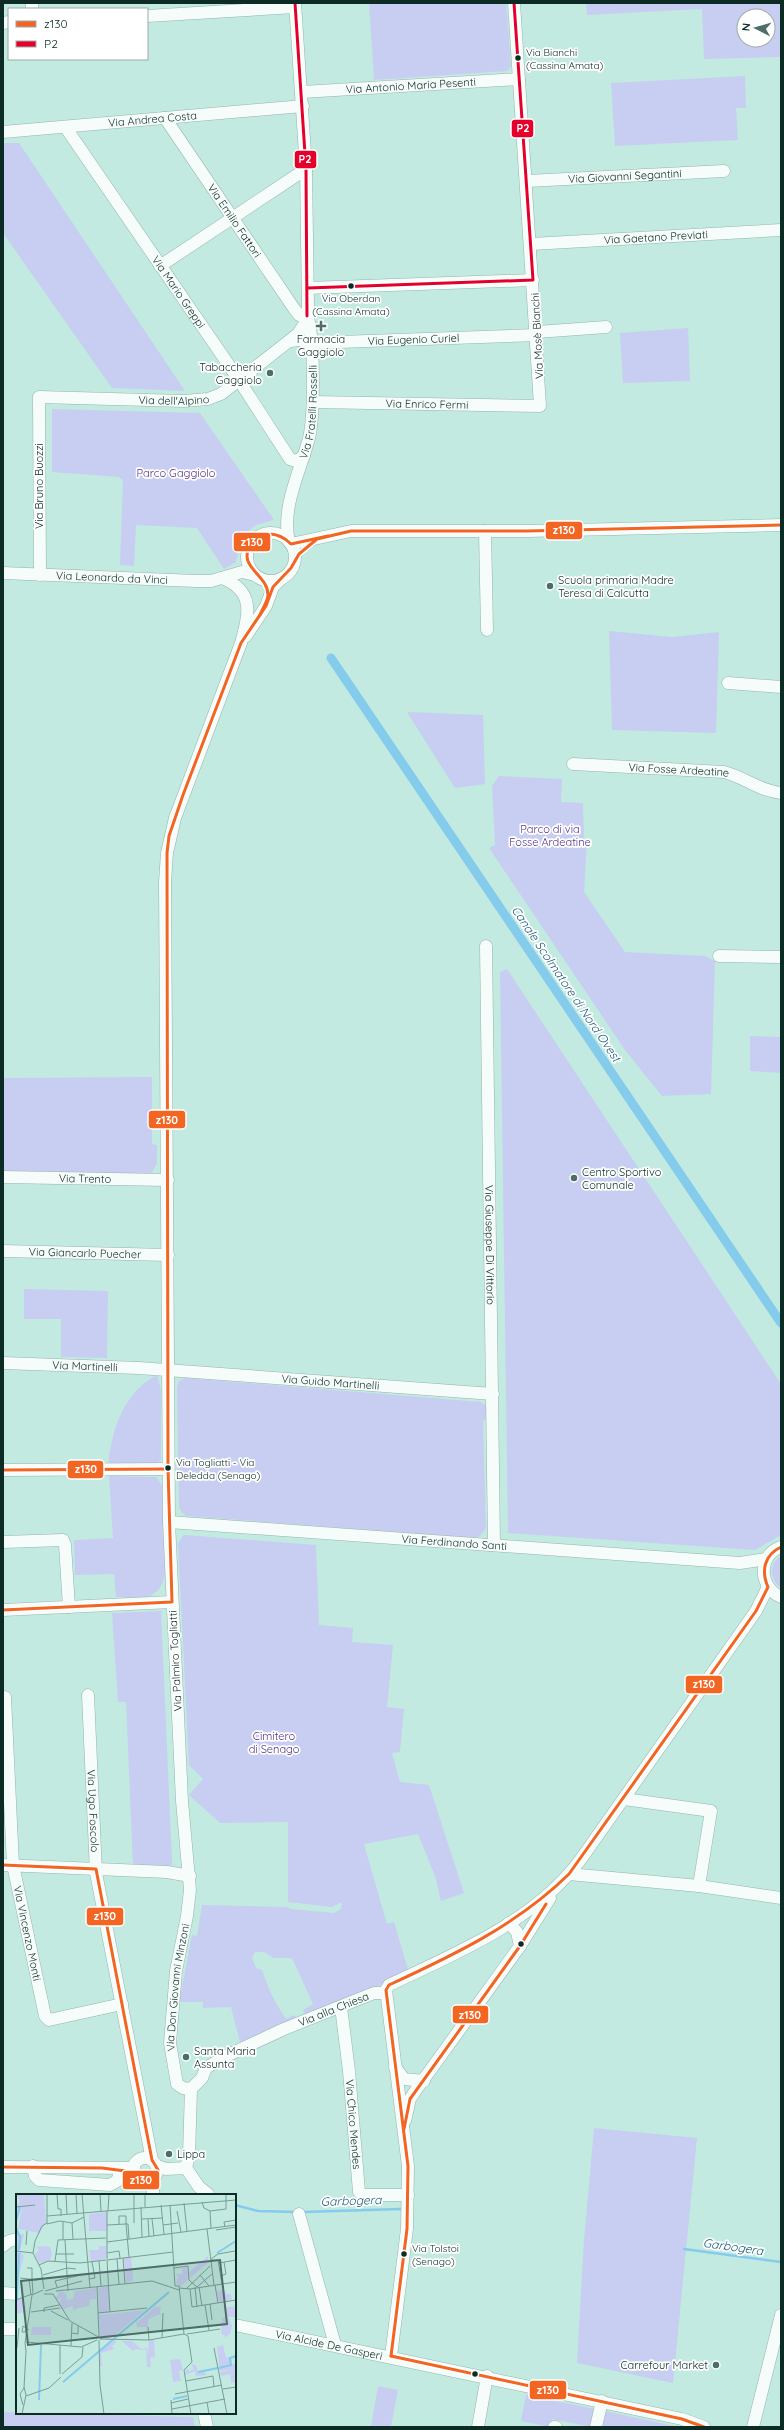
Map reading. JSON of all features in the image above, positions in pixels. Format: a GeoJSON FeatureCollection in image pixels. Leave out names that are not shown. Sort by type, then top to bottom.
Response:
{"type":"FeatureCollection","features":[{"type":"Feature","properties":{"kind":"street","name":"Via Mosè Bianchi"},"geometry":{"type":"LineString","coordinates":[[514,3],[537,333],[540,406]]}},
{"type":"Feature","properties":{"kind":"street"},"geometry":{"type":"LineString","coordinates":[[148,16],[195,8],[295,5],[303,106],[306,169],[307,316]]}},
{"type":"Feature","properties":{"kind":"street","name":"Via Antonio Maria Pesenti"},"geometry":{"type":"LineString","coordinates":[[302,92],[519,79]]}},
{"type":"Feature","properties":{"kind":"street","name":"Via Andrea Costa"},"geometry":{"type":"LineString","coordinates":[[3,132],[66,128],[303,106]]}},
{"type":"Feature","properties":{"kind":"street","name":"Via Emilio Fattori"},"geometry":{"type":"LineString","coordinates":[[165,118],[295,310],[299,315],[307,316]]}},
{"type":"Feature","properties":{"kind":"street","name":"Via Mario Greppi"},"geometry":{"type":"LineString","coordinates":[[66,128],[239,380],[290,459],[295,471],[295,483]]}},
{"type":"Feature","properties":{"kind":"street"},"geometry":{"type":"LineString","coordinates":[[160,266],[306,169]]}},
{"type":"Feature","properties":{"kind":"street","name":"Via Giovanni Segantini"},"geometry":{"type":"LineString","coordinates":[[527,181],[724,171]]}},
{"type":"Feature","properties":{"kind":"street","name":"Via Gaetano Previati"},"geometry":{"type":"LineString","coordinates":[[531,244],[781,230]]}},
{"type":"Feature","properties":{"kind":"street"},"geometry":{"type":"LineString","coordinates":[[308,288],[533,280]]}},
{"type":"Feature","properties":{"kind":"street","name":"Via dell'Alpino"},"geometry":{"type":"LineString","coordinates":[[38,396],[192,401],[215,397],[291,341],[302,329],[307,316]]}},
{"type":"Feature","properties":{"kind":"street","name":"Via Fratelli Rosselli"},"geometry":{"type":"LineString","coordinates":[[287,511],[311,431],[313,402],[311,343],[307,316]]}},
{"type":"Feature","properties":{"kind":"street","name":"Via Eugenio Curiel"},"geometry":{"type":"LineString","coordinates":[[291,341],[302,340],[311,343],[537,333],[606,327]]}},
{"type":"Feature","properties":{"kind":"street","name":"Via Bruno Buozzi"},"geometry":{"type":"LineString","coordinates":[[38,396],[40,576]]}},
{"type":"Feature","properties":{"kind":"street","name":"Via Enrico Fermi"},"geometry":{"type":"LineString","coordinates":[[313,402],[540,406]]}},
{"type":"Feature","properties":{"kind":"street"},"geometry":{"type":"LineString","coordinates":[[290,459],[296,461],[304,456]]}},
{"type":"Feature","properties":{"kind":"street"},"geometry":{"type":"LineString","coordinates":[[268,596],[258,577],[248,563],[247,556],[254,540],[270,533],[287,511]]}},
{"type":"Feature","properties":{"kind":"street"},"geometry":{"type":"LineString","coordinates":[[258,577],[274,580],[282,578],[292,568],[294,561],[286,526],[287,511]]}},
{"type":"Feature","properties":{"kind":"street"},"geometry":{"type":"LineString","coordinates":[[290,543],[317,539],[351,531],[485,531],[781,525]]}},
{"type":"Feature","properties":{"kind":"street"},"geometry":{"type":"LineString","coordinates":[[485,531],[487,630]]}},
{"type":"Feature","properties":{"kind":"street"},"geometry":{"type":"LineString","coordinates":[[270,533],[281,535],[290,543]]}},
{"type":"Feature","properties":{"kind":"street"},"geometry":{"type":"LineString","coordinates":[[294,561],[317,539]]}},
{"type":"Feature","properties":{"kind":"street","name":"Via Leonardo da Vinci"},"geometry":{"type":"LineString","coordinates":[[233,573],[247,556]]}},
{"type":"Feature","properties":{"kind":"street","name":"Via Leonardo da Vinci"},"geometry":{"type":"LineString","coordinates":[[3,573],[40,576],[196,581],[222,578],[233,573],[248,572],[258,577]]}},
{"type":"Feature","properties":{"kind":"street","name":"Via Palmiro Togliatti"},"geometry":{"type":"LineString","coordinates":[[190,1876],[187,1860],[172,1602],[169,1522],[167,853],[169,836],[183,795],[241,643],[248,613],[245,594],[239,588],[222,578]]}},
{"type":"Feature","properties":{"kind":"street","name":"Via Palmiro Togliatti"},"geometry":{"type":"LineString","coordinates":[[241,643],[266,606],[268,596],[282,578]]}},
{"type":"Feature","properties":{"kind":"street"},"geometry":{"type":"LineString","coordinates":[[728,683],[781,687]]}},
{"type":"Feature","properties":{"kind":"street","name":"Via Fosse Ardeatine"},"geometry":{"type":"LineString","coordinates":[[573,764],[724,772],[737,776],[768,791],[781,792]]}},
{"type":"Feature","properties":{"kind":"street","name":"Via Giuseppe Di Vittorio"},"geometry":{"type":"LineString","coordinates":[[486,946],[494,1545]]}},
{"type":"Feature","properties":{"kind":"street"},"geometry":{"type":"LineString","coordinates":[[719,956],[781,957]]}},
{"type":"Feature","properties":{"kind":"street","name":"Via Trento"},"geometry":{"type":"LineString","coordinates":[[3,1177],[168,1180]]}},
{"type":"Feature","properties":{"kind":"street","name":"Via Giancarlo Puecher"},"geometry":{"type":"LineString","coordinates":[[3,1251],[168,1255]]}},
{"type":"Feature","properties":{"kind":"street","name":"Via Martinelli"},"geometry":{"type":"LineString","coordinates":[[3,1363],[168,1371]]}},
{"type":"Feature","properties":{"kind":"street","name":"Via Guido Martinelli"},"geometry":{"type":"LineString","coordinates":[[168,1371],[493,1394]]}},
{"type":"Feature","properties":{"kind":"street"},"geometry":{"type":"LineString","coordinates":[[3,1470],[168,1469]]}},
{"type":"Feature","properties":{"kind":"street","name":"Via Ferdinando Santi"},"geometry":{"type":"LineString","coordinates":[[169,1522],[740,1563],[766,1559]]}},
{"type":"Feature","properties":{"kind":"street"},"geometry":{"type":"LineString","coordinates":[[3,1542],[63,1540],[65,1545],[69,1607]]}},
{"type":"Feature","properties":{"kind":"street"},"geometry":{"type":"LineString","coordinates":[[766,1559],[771,1553],[781,1547]]}},
{"type":"Feature","properties":{"kind":"street","name":"Via alla Chiesa"},"geometry":{"type":"LineString","coordinates":[[190,2089],[202,2078],[206,2068],[224,2056],[284,2029],[374,1994],[385,1993],[389,1985],[508,1923],[555,1890],[569,1874],[624,1799],[756,1611],[766,1581],[766,1559]]}},
{"type":"Feature","properties":{"kind":"street","name":"Via Ferdinando Santi"},"geometry":{"type":"LineString","coordinates":[[740,1563],[766,1581],[780,1597]]}},
{"type":"Feature","properties":{"kind":"street","name":"Via alla Chiesa"},"geometry":{"type":"LineString","coordinates":[[756,1611],[780,1597]]}},
{"type":"Feature","properties":{"kind":"street"},"geometry":{"type":"LineString","coordinates":[[3,1610],[172,1602]]}},
{"type":"Feature","properties":{"kind":"street","name":"Via Ugo Foscolo"},"geometry":{"type":"LineString","coordinates":[[88,1695],[96,1869],[155,2172]]}},
{"type":"Feature","properties":{"kind":"street","name":"Via Vincenzo Monti"},"geometry":{"type":"LineString","coordinates":[[5,1698],[8,1865],[45,2018],[49,2020],[122,2004]]}},
{"type":"Feature","properties":{"kind":"street"},"geometry":{"type":"LineString","coordinates":[[624,1799],[711,1811],[699,1886]]}},
{"type":"Feature","properties":{"kind":"street"},"geometry":{"type":"LineString","coordinates":[[167,1872],[175,1871],[187,1860]]}},
{"type":"Feature","properties":{"kind":"street"},"geometry":{"type":"LineString","coordinates":[[8,1865],[167,1872],[190,1876]]}},
{"type":"Feature","properties":{"kind":"street"},"geometry":{"type":"LineString","coordinates":[[569,1874],[699,1886],[781,1898]]}},
{"type":"Feature","properties":{"kind":"street","name":"Via Don Giovanni Minzoni"},"geometry":{"type":"LineString","coordinates":[[190,1876],[187,1916],[176,1970],[170,2043],[178,2084],[183,2088],[190,2089]]}},
{"type":"Feature","properties":{"kind":"street"},"geometry":{"type":"LineString","coordinates":[[404,2129],[410,2099],[520,1946],[555,1890]]}},
{"type":"Feature","properties":{"kind":"street"},"geometry":{"type":"LineString","coordinates":[[508,1923],[517,1932],[520,1946]]}},
{"type":"Feature","properties":{"kind":"street"},"geometry":{"type":"LineString","coordinates":[[385,1993],[408,2166],[408,2195],[404,2252],[391,2356]]}},
{"type":"Feature","properties":{"kind":"street","name":"Via Chico Mendes"},"geometry":{"type":"LineString","coordinates":[[341,2007],[350,2071],[359,2192],[363,2195],[408,2195]]}},
{"type":"Feature","properties":{"kind":"street"},"geometry":{"type":"LineString","coordinates":[[395,2067],[404,2079],[424,2081]]}},
{"type":"Feature","properties":{"kind":"street"},"geometry":{"type":"LineString","coordinates":[[190,2089],[189,2155],[186,2168],[199,2187],[208,2194]]}},
{"type":"Feature","properties":{"kind":"street"},"geometry":{"type":"LineString","coordinates":[[133,2170],[141,2159],[155,2172]]}},
{"type":"Feature","properties":{"kind":"street"},"geometry":{"type":"LineString","coordinates":[[3,2167],[33,2166],[133,2170]]}},
{"type":"Feature","properties":{"kind":"street"},"geometry":{"type":"LineString","coordinates":[[33,2166],[35,2176],[39,2180],[92,2190],[113,2185],[118,2181],[121,2170]]}},
{"type":"Feature","properties":{"kind":"street"},"geometry":{"type":"LineString","coordinates":[[102,2168],[133,2170]]}},
{"type":"Feature","properties":{"kind":"street"},"geometry":{"type":"LineString","coordinates":[[133,2170],[137,2179],[155,2172],[186,2168]]}},
{"type":"Feature","properties":{"kind":"street"},"geometry":{"type":"LineString","coordinates":[[149,2194],[155,2172]]}},
{"type":"Feature","properties":{"kind":"street"},"geometry":{"type":"LineString","coordinates":[[153,2194],[155,2172]]}},
{"type":"Feature","properties":{"kind":"street"},"geometry":{"type":"LineString","coordinates":[[299,2214],[335,2345]]}},
{"type":"Feature","properties":{"kind":"street"},"geometry":{"type":"LineString","coordinates":[[3,2246],[9,2241],[16,2239]]}},
{"type":"Feature","properties":{"kind":"street"},"geometry":{"type":"LineString","coordinates":[[3,2293],[16,2294]]}},
{"type":"Feature","properties":{"kind":"street"},"geometry":{"type":"LineString","coordinates":[[753,2427],[781,2315]]}},
{"type":"Feature","properties":{"kind":"street","name":"Via Alcide De Gasperi"},"geometry":{"type":"LineString","coordinates":[[236,2325],[391,2356],[602,2401],[682,2419],[704,2427]]}},
{"type":"Feature","properties":{"kind":"street"},"geometry":{"type":"LineString","coordinates":[[3,2329],[16,2329]]}},
{"type":"Feature","properties":{"kind":"street"},"geometry":{"type":"LineString","coordinates":[[478,2427],[487,2376]]}},
{"type":"Feature","properties":{"kind":"street"},"geometry":{"type":"LineString","coordinates":[[596,2427],[602,2401]]}},
{"type":"Feature","properties":{"kind":"street"},"geometry":{"type":"LineString","coordinates":[[758,2411],[764,2427]]}},
{"type":"Feature","properties":{"kind":"street"},"geometry":{"type":"LineString","coordinates":[[204,2414],[208,2427]]}},
{"type":"Feature","properties":{"kind":"green space"},"geometry":{"type":"Polygon","coordinates":[[[369,3],[506,3],[511,66],[507,71],[374,80],[369,3]]]}},
{"type":"Feature","properties":{"kind":"green space"},"geometry":{"type":"Polygon","coordinates":[[[586,3],[781,3],[781,57],[704,59],[702,9],[587,15],[586,3]]]}},
{"type":"Feature","properties":{"kind":"green space"},"geometry":{"type":"Polygon","coordinates":[[[745,76],[746,108],[736,108],[738,140],[615,146],[611,83],[745,76]]]}},
{"type":"Feature","properties":{"kind":"green space"},"geometry":{"type":"Polygon","coordinates":[[[3,143],[19,143],[185,391],[112,388],[3,233],[3,143]]]}},
{"type":"Feature","properties":{"kind":"green space"},"geometry":{"type":"Polygon","coordinates":[[[688,328],[690,381],[623,383],[620,333],[688,328]]]}},
{"type":"Feature","properties":{"kind":"green space","name":"Parco Gaggiolo"},"geometry":{"type":"Polygon","coordinates":[[[52,409],[200,413],[274,520],[256,525],[245,534],[240,544],[236,562],[224,569],[197,528],[136,525],[134,566],[120,565],[123,480],[119,477],[52,472],[52,409]]]}},
{"type":"Feature","properties":{"kind":"green space"},"geometry":{"type":"Polygon","coordinates":[[[609,631],[672,637],[719,632],[716,733],[612,730],[609,631]]]}},
{"type":"Feature","properties":{"kind":"green space"},"geometry":{"type":"Polygon","coordinates":[[[407,712],[483,715],[485,784],[455,788],[407,712]]]}},
{"type":"Feature","properties":{"kind":"green space","name":"Parco di via Fosse Ardeatine"},"geometry":{"type":"Polygon","coordinates":[[[499,776],[562,779],[561,802],[583,803],[584,840],[587,840],[584,892],[625,952],[705,956],[715,961],[711,1094],[662,1096],[625,1050],[489,848],[495,845],[492,786],[499,776]]]}},
{"type":"Feature","properties":{"kind":"green space","name":"Centro Sportivo Comunale"},"geometry":{"type":"Polygon","coordinates":[[[507,969],[781,1384],[781,1535],[755,1550],[508,1533],[500,972],[507,969]]]}},
{"type":"Feature","properties":{"kind":"green space"},"geometry":{"type":"Polygon","coordinates":[[[750,1036],[781,1037],[781,1073],[750,1071],[750,1036]]]}},
{"type":"Feature","properties":{"kind":"green space"},"geometry":{"type":"Polygon","coordinates":[[[152,1077],[152,1144],[157,1145],[157,1163],[151,1174],[3,1171],[3,1078],[152,1077]]]}},
{"type":"Feature","properties":{"kind":"green space"},"geometry":{"type":"Polygon","coordinates":[[[24,1289],[108,1291],[107,1358],[61,1357],[61,1319],[24,1319],[24,1289]]]}},
{"type":"Feature","properties":{"kind":"green space"},"geometry":{"type":"Polygon","coordinates":[[[157,1375],[161,1389],[161,1460],[155,1465],[108,1465],[116,1425],[121,1413],[136,1392],[145,1383],[157,1375]]]}},
{"type":"Feature","properties":{"kind":"green space"},"geometry":{"type":"Polygon","coordinates":[[[185,1378],[481,1402],[486,1406],[489,1417],[483,1421],[486,1528],[480,1536],[476,1538],[186,1516],[180,1510],[179,1506],[177,1387],[179,1381],[185,1378]]]}},
{"type":"Feature","properties":{"kind":"green space"},"geometry":{"type":"Polygon","coordinates":[[[109,1476],[156,1477],[162,1485],[165,1575],[162,1584],[153,1594],[140,1597],[116,1597],[114,1574],[75,1575],[74,1540],[113,1538],[109,1476]]]}},
{"type":"Feature","properties":{"kind":"green space","name":"Cimitero di Senago"},"geometry":{"type":"Polygon","coordinates":[[[184,1535],[316,1545],[319,1625],[353,1628],[352,1642],[393,1645],[387,1707],[404,1709],[400,1752],[392,1753],[400,1782],[429,1785],[464,1893],[441,1901],[435,1876],[418,1834],[364,1844],[387,1924],[394,1922],[409,1973],[306,2017],[303,2010],[313,2004],[292,1958],[274,1958],[264,1952],[255,1952],[252,1958],[256,1968],[262,1970],[272,1995],[282,2013],[286,2019],[294,2015],[298,2020],[241,2046],[231,2007],[203,2008],[203,2002],[179,2002],[192,1935],[197,1936],[202,1905],[287,1907],[291,1909],[334,1913],[341,1909],[342,1902],[332,1907],[288,1902],[288,1822],[220,1823],[189,1795],[203,1779],[189,1765],[178,1543],[184,1535]]]}},
{"type":"Feature","properties":{"kind":"green space"},"geometry":{"type":"Polygon","coordinates":[[[781,1556],[781,1588],[775,1581],[772,1568],[777,1559],[781,1556]]]}},
{"type":"Feature","properties":{"kind":"green space"},"geometry":{"type":"Polygon","coordinates":[[[161,1611],[172,1865],[133,1865],[126,1702],[118,1702],[112,1613],[161,1611]]]}},
{"type":"Feature","properties":{"kind":"green space"},"geometry":{"type":"Polygon","coordinates":[[[594,2128],[697,2138],[673,2383],[577,2363],[584,2240],[594,2128]]]}},
{"type":"Feature","properties":{"kind":"green space"},"geometry":{"type":"Polygon","coordinates":[[[378,2386],[398,2390],[391,2427],[371,2427],[378,2386]]]}},
{"type":"Feature","properties":{"kind":"green space"},"geometry":{"type":"Polygon","coordinates":[[[526,2395],[595,2409],[591,2427],[552,2419],[550,2427],[521,2421],[526,2395]]]}},
{"type":"Feature","properties":{"kind":"green space"},"geometry":{"type":"Polygon","coordinates":[[[605,2411],[679,2427],[602,2427],[605,2411]]]}},
{"type":"Feature","properties":{"kind":"green space"},"geometry":{"type":"Polygon","coordinates":[[[3,2412],[16,2412],[16,2414],[193,2417],[195,2427],[3,2427],[3,2412]]]}},
{"type":"Feature","properties":{"kind":"waterway","name":"Canale Scolmatore di Nord Ovest"},"geometry":{"type":"LineString","coordinates":[[331,658],[781,1323]]}},
{"type":"Feature","properties":{"kind":"waterway","name":"Garbogera"},"geometry":{"type":"LineString","coordinates":[[236,2205],[258,2211],[296,2212]]}},
{"type":"Feature","properties":{"kind":"waterway","name":"Garbogera"},"geometry":{"type":"LineString","coordinates":[[303,2212],[400,2209]]}},
{"type":"Feature","properties":{"kind":"waterway","name":"Garbogera"},"geometry":{"type":"LineString","coordinates":[[684,2249],[781,2262]]}},
{"type":"Feature","properties":{"kind":"transit line","name":"P2"},"geometry":{"type":"LineString","coordinates":[[295,3],[306,169],[307,316]]}},
{"type":"Feature","properties":{"kind":"transit line","name":"P2"},"geometry":{"type":"LineString","coordinates":[[308,288],[533,280],[514,3]]}},
{"type":"Feature","properties":{"kind":"transit line","name":"z130"},"geometry":{"type":"LineString","coordinates":[[3,1610],[172,1602],[168,1469],[167,853],[169,836],[183,795],[241,643],[266,606],[273,587],[291,568],[299,554],[317,539],[351,531],[527,531],[781,525]]}},
{"type":"Feature","properties":{"kind":"transit line","name":"z130"},"geometry":{"type":"LineString","coordinates":[[260,615],[268,595],[267,588],[263,581],[247,559],[247,552],[254,539],[261,535],[272,534],[281,537],[291,544],[328,536]]}},
{"type":"Feature","properties":{"kind":"transit line","name":"z130"},"geometry":{"type":"LineString","coordinates":[[3,1470],[168,1469]]}},
{"type":"Feature","properties":{"kind":"transit line","name":"z130"},"geometry":{"type":"LineString","coordinates":[[391,2356],[407,2229],[408,2166],[386,1990],[389,1985],[461,1950],[506,1924],[528,1909],[569,1874],[756,1611],[768,1587],[765,1575],[766,1564],[771,1554],[781,1547]]}},
{"type":"Feature","properties":{"kind":"transit line","name":"z130"},"geometry":{"type":"LineString","coordinates":[[3,1865],[96,1869],[152,2160],[158,2170],[153,2180],[146,2181],[139,2179],[133,2172],[102,2168],[3,2167]]}},
{"type":"Feature","properties":{"kind":"transit line","name":"z130"},"geometry":{"type":"LineString","coordinates":[[404,2129],[410,2099],[520,1946],[546,1904]]}},
{"type":"Feature","properties":{"kind":"transit line","name":"z130"},"geometry":{"type":"LineString","coordinates":[[391,2356],[682,2419],[704,2427]]}},
{"type":"Feature","properties":{"kind":"place","name":"Via Bianchi (Cassina Amata)"},"geometry":{"type":"Point","coordinates":[518,58]}},
{"type":"Feature","properties":{"kind":"place","name":"Via Oberdan (Cassina Amata)"},"geometry":{"type":"Point","coordinates":[351,286]}},
{"type":"Feature","properties":{"kind":"place","name":"Farmacia Gaggiolo"},"geometry":{"type":"Point","coordinates":[321,326]}},
{"type":"Feature","properties":{"kind":"place","name":"Tabaccheria Gaggiolo"},"geometry":{"type":"Point","coordinates":[270,373]}},
{"type":"Feature","properties":{"kind":"place","name":"Scuola primaria Madre Teresa di Calcutta"},"geometry":{"type":"Point","coordinates":[550,586]}},
{"type":"Feature","properties":{"kind":"place","name":"Centro Sportivo Comunale"},"geometry":{"type":"Point","coordinates":[574,1178]}},
{"type":"Feature","properties":{"kind":"place","name":"Via Togliatti - Via Deledda (Senago)"},"geometry":{"type":"Point","coordinates":[168,1468]}},
{"type":"Feature","properties":{"kind":"place","name":"Santa Maria Assunta"},"geometry":{"type":"Point","coordinates":[186,2057]}},
{"type":"Feature","properties":{"kind":"place","name":"Lippa"},"geometry":{"type":"Point","coordinates":[169,2154]}},
{"type":"Feature","properties":{"kind":"place","name":"Via Tolstoi (Senago)"},"geometry":{"type":"Point","coordinates":[404,2254]}},
{"type":"Feature","properties":{"kind":"place","name":"Carrefour Market"},"geometry":{"type":"Point","coordinates":[716,2365]}}]}
